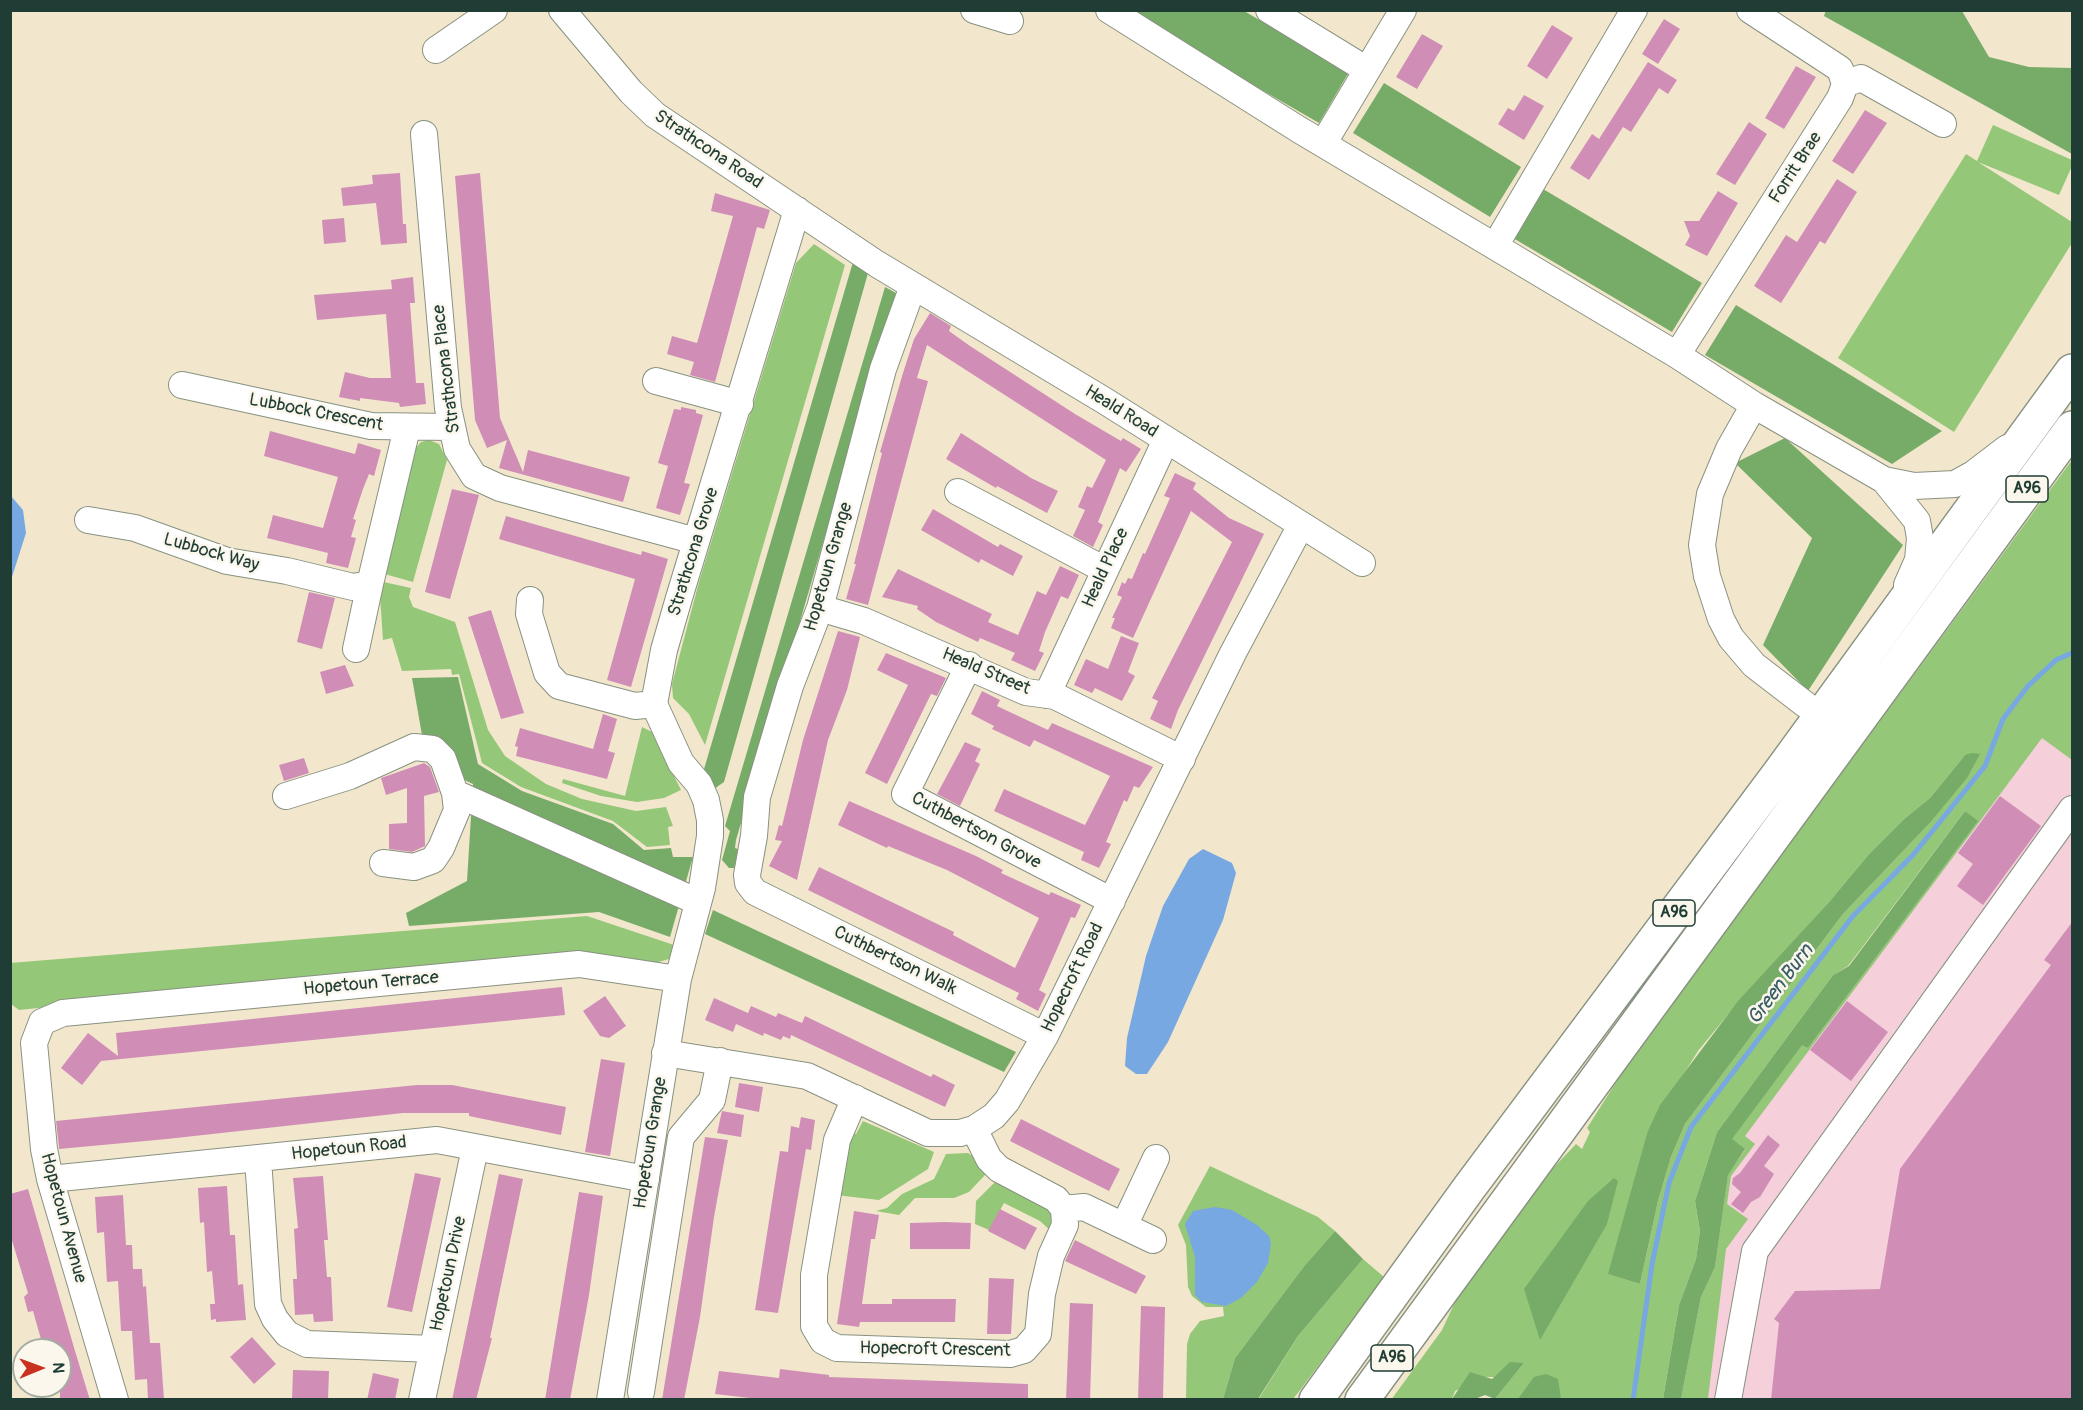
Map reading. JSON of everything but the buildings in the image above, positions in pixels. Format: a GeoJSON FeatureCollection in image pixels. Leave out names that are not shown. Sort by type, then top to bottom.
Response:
{"type":"FeatureCollection","features":[{"type":"Feature","properties":{"kind":"main road","name":"A96"},"geometry":{"type":"LineString","coordinates":[[1316,1400],[1469,1188],[1893,618],[2073,371]]}},
{"type":"Feature","properties":{"kind":"main road","name":"A96"},"geometry":{"type":"LineString","coordinates":[[1362,1400],[2073,428]]}},
{"type":"Feature","properties":{"kind":"street"},"geometry":{"type":"LineString","coordinates":[[436,50],[494,10]]}},
{"type":"Feature","properties":{"kind":"street","name":"Strathcona Road"},"geometry":{"type":"LineString","coordinates":[[562,10],[643,105],[877,264]]}},
{"type":"Feature","properties":{"kind":"street"},"geometry":{"type":"LineString","coordinates":[[974,10],[1010,21]]}},
{"type":"Feature","properties":{"kind":"street"},"geometry":{"type":"LineString","coordinates":[[1109,10],[1323,144],[1677,355],[1754,405],[1884,480],[1914,486],[1955,484],[1993,460],[2032,426]]}},
{"type":"Feature","properties":{"kind":"street"},"geometry":{"type":"LineString","coordinates":[[1269,10],[1367,70]]}},
{"type":"Feature","properties":{"kind":"street"},"geometry":{"type":"LineString","coordinates":[[1323,144],[1403,10]]}},
{"type":"Feature","properties":{"kind":"street"},"geometry":{"type":"LineString","coordinates":[[1495,246],[1634,10]]}},
{"type":"Feature","properties":{"kind":"street"},"geometry":{"type":"LineString","coordinates":[[1750,10],[1840,69],[1845,84],[1861,78],[1944,124]]}},
{"type":"Feature","properties":{"kind":"street","name":"Forrit Brae"},"geometry":{"type":"LineString","coordinates":[[1677,355],[1840,98],[1845,84]]}},
{"type":"Feature","properties":{"kind":"street","name":"Strathcona Place"},"geometry":{"type":"LineString","coordinates":[[424,134],[452,427],[457,449],[474,476],[500,488],[696,541]]}},
{"type":"Feature","properties":{"kind":"street","name":"Strathcona Grove"},"geometry":{"type":"LineString","coordinates":[[654,704],[664,650],[797,210]]}},
{"type":"Feature","properties":{"kind":"street","name":"Heald Road"},"geometry":{"type":"LineString","coordinates":[[877,264],[1105,401],[1362,563]]}},
{"type":"Feature","properties":{"kind":"street","name":"Hopetoun Grange"},"geometry":{"type":"LineString","coordinates":[[748,884],[747,875],[758,797],[789,686],[820,608],[883,369],[913,286]]}},
{"type":"Feature","properties":{"kind":"street"},"geometry":{"type":"LineString","coordinates":[[656,381],[740,404]]}},
{"type":"Feature","properties":{"kind":"street","name":"Lubbock Crescent"},"geometry":{"type":"LineString","coordinates":[[182,385],[371,426],[452,427]]}},
{"type":"Feature","properties":{"kind":"street"},"geometry":{"type":"LineString","coordinates":[[1754,405],[1729,449],[1710,494],[1702,544],[1707,576],[1721,619],[1737,645],[1754,665],[1806,705]]}},
{"type":"Feature","properties":{"kind":"street"},"geometry":{"type":"LineString","coordinates":[[356,649],[407,428]]}},
{"type":"Feature","properties":{"kind":"street","name":"Heald Place"},"geometry":{"type":"LineString","coordinates":[[1047,695],[1166,440]]}},
{"type":"Feature","properties":{"kind":"street"},"geometry":{"type":"LineString","coordinates":[[1884,480],[1917,522],[1920,538],[1918,560],[1893,618]]}},
{"type":"Feature","properties":{"kind":"street"},"geometry":{"type":"LineString","coordinates":[[958,492],[999,522],[1105,570]]}},
{"type":"Feature","properties":{"kind":"street","name":"Lubbock Way"},"geometry":{"type":"LineString","coordinates":[[88,520],[135,528],[227,561],[298,573],[353,586],[370,584]]}},
{"type":"Feature","properties":{"kind":"street","name":"Hopecroft Road"},"geometry":{"type":"LineString","coordinates":[[665,1053],[807,1076],[928,1133],[960,1133],[974,1129],[994,1116],[1007,1101],[1045,1036],[1301,525]]}},
{"type":"Feature","properties":{"kind":"street"},"geometry":{"type":"LineString","coordinates":[[454,793],[700,895],[710,836],[706,800],[699,784],[681,763],[654,704],[635,706],[559,686],[547,673],[529,614],[530,600]]}},
{"type":"Feature","properties":{"kind":"street","name":"Heald Street"},"geometry":{"type":"LineString","coordinates":[[820,608],[860,619],[1026,692],[1055,696],[1182,759]]}},
{"type":"Feature","properties":{"kind":"street","name":"Cuthbertson Grove"},"geometry":{"type":"LineString","coordinates":[[969,665],[905,794],[1112,901]]}},
{"type":"Feature","properties":{"kind":"street"},"geometry":{"type":"LineString","coordinates":[[286,796],[350,776],[414,747],[433,749],[443,759],[457,810],[433,860],[414,867],[383,863]]}},
{"type":"Feature","properties":{"kind":"street"},"geometry":{"type":"LineString","coordinates":[[1728,1400],[1755,1251],[2073,809]]}},
{"type":"Feature","properties":{"kind":"street","name":"Cuthbertson Walk"},"geometry":{"type":"LineString","coordinates":[[748,884],[755,892],[1045,1036]]}},
{"type":"Feature","properties":{"kind":"street","name":"Hopetoun Grange"},"geometry":{"type":"LineString","coordinates":[[700,895],[678,979],[612,1392],[641,1389],[681,1137],[712,1100],[720,1061]]}},
{"type":"Feature","properties":{"kind":"street","name":"Hopetoun Terrace"},"geometry":{"type":"LineString","coordinates":[[63,1013],[579,964],[678,979]]}},
{"type":"Feature","properties":{"kind":"street","name":"Hopetoun Avenue"},"geometry":{"type":"LineString","coordinates":[[63,1013],[42,1022],[34,1043],[44,1149],[50,1179],[115,1400]]}},
{"type":"Feature","properties":{"kind":"street","name":"Hopecroft Crescent"},"geometry":{"type":"LineString","coordinates":[[855,1098],[837,1140],[814,1275],[814,1326],[818,1336],[828,1345],[837,1348],[996,1353],[1024,1350],[1038,1334],[1042,1294],[1051,1256],[1065,1225],[1064,1209]]}},
{"type":"Feature","properties":{"kind":"street"},"geometry":{"type":"LineString","coordinates":[[974,1129],[989,1160],[999,1169],[1056,1199],[1064,1209],[1084,1207],[1153,1240]]}},
{"type":"Feature","properties":{"kind":"street","name":"Hopetoun Road"},"geometry":{"type":"LineString","coordinates":[[50,1179],[427,1141],[646,1179]]}},
{"type":"Feature","properties":{"kind":"street","name":"Hopetoun Drive"},"geometry":{"type":"LineString","coordinates":[[422,1400],[475,1148]]}},
{"type":"Feature","properties":{"kind":"street"},"geometry":{"type":"LineString","coordinates":[[1124,1226],[1156,1158]]}},
{"type":"Feature","properties":{"kind":"street"},"geometry":{"type":"LineString","coordinates":[[258,1159],[268,1304],[275,1319],[287,1334],[307,1344],[433,1348]]}},
{"type":"Feature","properties":{"kind":"shaded area"},"geometry":{"type":"Polygon","coordinates":[[[2072,705],[2072,1399],[1681,1400],[1731,1139],[2041,735],[2072,705]]]}},
{"type":"Feature","properties":{"kind":"green space"},"geometry":{"type":"Polygon","coordinates":[[[1826,10],[1962,11],[1989,57],[2029,67],[2072,68],[2072,154],[1824,16],[1826,10]]]}},
{"type":"Feature","properties":{"kind":"green space"},"geometry":{"type":"Polygon","coordinates":[[[1125,11],[1244,11],[1349,72],[1319,123],[1125,11]]]}},
{"type":"Feature","properties":{"kind":"green space"},"geometry":{"type":"Polygon","coordinates":[[[1384,83],[1521,167],[1490,217],[1353,133],[1384,83]]]}},
{"type":"Feature","properties":{"kind":"green space"},"geometry":{"type":"Polygon","coordinates":[[[1993,125],[2072,160],[2072,166],[2059,195],[1978,162],[2072,222],[2072,243],[1954,432],[1838,358],[1966,154],[1977,161],[1993,125]]]}},
{"type":"Feature","properties":{"kind":"green space"},"geometry":{"type":"Polygon","coordinates":[[[1543,189],[1702,283],[1672,332],[1513,238],[1543,189]]]}},
{"type":"Feature","properties":{"kind":"green space"},"geometry":{"type":"Polygon","coordinates":[[[814,244],[845,265],[705,745],[689,714],[673,698],[672,684],[699,582],[796,263],[814,244]]]}},
{"type":"Feature","properties":{"kind":"green space"},"geometry":{"type":"Polygon","coordinates":[[[853,262],[870,266],[724,782],[714,789],[702,776],[853,262]]]}},
{"type":"Feature","properties":{"kind":"green space"},"geometry":{"type":"Polygon","coordinates":[[[885,287],[896,293],[736,840],[735,848],[740,850],[734,868],[729,868],[722,860],[730,831],[725,826],[885,287]]]}},
{"type":"Feature","properties":{"kind":"green space"},"geometry":{"type":"Polygon","coordinates":[[[1736,305],[1942,431],[1892,464],[1705,355],[1736,305]]]}},
{"type":"Feature","properties":{"kind":"green space"},"geometry":{"type":"Polygon","coordinates":[[[1785,438],[1903,545],[1808,691],[1763,645],[1812,538],[1735,463],[1785,438]]]}},
{"type":"Feature","properties":{"kind":"green space"},"geometry":{"type":"Polygon","coordinates":[[[429,440],[439,444],[447,460],[413,582],[381,573],[414,450],[421,442],[429,440]]]}},
{"type":"Feature","properties":{"kind":"green space"},"geometry":{"type":"Polygon","coordinates":[[[2072,460],[2072,760],[2042,738],[1745,1136],[1755,1144],[1731,1176],[1727,1204],[1748,1219],[1726,1249],[1708,1399],[1681,1399],[1701,1297],[1715,1267],[1728,1174],[1745,1150],[1731,1139],[1802,1044],[1808,1048],[1977,822],[1965,811],[1848,966],[1833,975],[1717,1132],[1695,1201],[1700,1231],[1696,1259],[1679,1305],[1663,1399],[1495,1399],[1524,1363],[1497,1377],[1486,1377],[1455,1391],[1452,1399],[1391,1400],[1442,1330],[1462,1287],[1537,1185],[1576,1144],[1582,1149],[1590,1132],[1587,1128],[1629,1062],[2072,460]],[[1965,755],[1930,798],[1904,819],[1869,854],[1829,902],[1739,1001],[1698,1051],[1647,1133],[1609,1274],[1640,1284],[1658,1201],[1671,1157],[1685,1124],[1843,914],[1928,825],[1965,755]]]}},
{"type":"Feature","properties":{"kind":"green space"},"geometry":{"type":"Polygon","coordinates":[[[379,581],[411,588],[409,597],[413,607],[455,622],[488,730],[505,756],[546,784],[582,799],[636,811],[666,807],[673,826],[668,827],[670,845],[647,847],[613,821],[521,787],[482,763],[459,674],[452,675],[451,669],[402,671],[392,638],[383,640],[379,581]]]}},
{"type":"Feature","properties":{"kind":"green space"},"geometry":{"type":"Polygon","coordinates":[[[458,677],[478,764],[522,791],[613,824],[644,850],[671,848],[673,857],[693,857],[670,937],[599,912],[409,926],[406,913],[467,881],[473,784],[458,777],[423,741],[412,678],[458,677]]]}},
{"type":"Feature","properties":{"kind":"green space"},"geometry":{"type":"Polygon","coordinates":[[[642,727],[652,732],[681,790],[664,798],[637,802],[601,796],[562,783],[563,779],[625,796],[642,727]]]}},
{"type":"Feature","properties":{"kind":"green space"},"geometry":{"type":"Polygon","coordinates":[[[1980,754],[1967,778],[1928,825],[1843,914],[1685,1124],[1671,1157],[1658,1201],[1640,1284],[1608,1274],[1647,1133],[1660,1105],[1738,1001],[1829,902],[1869,854],[1904,819],[1930,798],[1965,755],[1980,754]]]}},
{"type":"Feature","properties":{"kind":"green space"},"geometry":{"type":"Polygon","coordinates":[[[1965,811],[1978,821],[1808,1048],[1802,1045],[1732,1139],[1745,1149],[1728,1175],[1715,1267],[1701,1297],[1681,1399],[1663,1399],[1679,1305],[1696,1259],[1700,1231],[1695,1201],[1717,1132],[1833,975],[1849,966],[1965,811]]]}},
{"type":"Feature","properties":{"kind":"green space"},"geometry":{"type":"Polygon","coordinates":[[[713,910],[1016,1052],[1004,1072],[705,934],[713,910]]]}},
{"type":"Feature","properties":{"kind":"green space"},"geometry":{"type":"Polygon","coordinates":[[[587,916],[674,945],[669,959],[655,963],[304,980],[19,1010],[11,1004],[10,963],[587,916]]]}},
{"type":"Feature","properties":{"kind":"green space"},"geometry":{"type":"Polygon","coordinates":[[[863,1121],[934,1152],[928,1169],[879,1200],[836,1195],[849,1131],[856,1134],[863,1121]]]}},
{"type":"Feature","properties":{"kind":"green space"},"geometry":{"type":"Polygon","coordinates":[[[968,1153],[974,1157],[986,1174],[969,1192],[954,1198],[915,1198],[899,1215],[876,1211],[887,1208],[902,1194],[934,1179],[946,1154],[968,1153]]]}},
{"type":"Feature","properties":{"kind":"green space"},"geometry":{"type":"Polygon","coordinates":[[[1210,1166],[1318,1217],[1335,1231],[1305,1265],[1235,1358],[1223,1399],[1186,1399],[1187,1344],[1190,1334],[1200,1321],[1224,1316],[1223,1307],[1206,1307],[1192,1296],[1188,1287],[1186,1245],[1178,1225],[1210,1166]]]}},
{"type":"Feature","properties":{"kind":"green space"},"geometry":{"type":"Polygon","coordinates":[[[999,1178],[1055,1210],[1053,1233],[1040,1221],[1004,1203],[989,1230],[975,1224],[976,1201],[999,1178]]]}},
{"type":"Feature","properties":{"kind":"green space"},"geometry":{"type":"Polygon","coordinates":[[[1614,1178],[1618,1181],[1607,1224],[1540,1340],[1524,1289],[1588,1201],[1614,1178]]]}},
{"type":"Feature","properties":{"kind":"green space"},"geometry":{"type":"Polygon","coordinates":[[[1335,1231],[1363,1259],[1298,1336],[1258,1399],[1223,1399],[1235,1358],[1305,1265],[1335,1231]]]}},
{"type":"Feature","properties":{"kind":"green space"},"geometry":{"type":"Polygon","coordinates":[[[1363,1259],[1384,1277],[1301,1389],[1293,1399],[1258,1400],[1298,1336],[1363,1259]]]}},
{"type":"Feature","properties":{"kind":"green space"},"geometry":{"type":"Polygon","coordinates":[[[1510,1362],[1524,1363],[1495,1399],[1485,1395],[1475,1399],[1452,1399],[1470,1372],[1492,1379],[1510,1362]]]}},
{"type":"Feature","properties":{"kind":"green space"},"geometry":{"type":"Polygon","coordinates":[[[1546,1374],[1558,1379],[1561,1399],[1518,1399],[1534,1377],[1546,1374]]]}},
{"type":"Feature","properties":{"kind":"water"},"geometry":{"type":"Polygon","coordinates":[[[11,496],[23,510],[26,533],[11,580],[11,496]]]}},
{"type":"Feature","properties":{"kind":"water"},"geometry":{"type":"Polygon","coordinates":[[[1203,849],[1232,863],[1236,873],[1223,920],[1168,1042],[1147,1074],[1136,1074],[1125,1066],[1127,1038],[1146,956],[1163,906],[1189,859],[1203,849]]]}},
{"type":"Feature","properties":{"kind":"water"},"geometry":{"type":"Polygon","coordinates":[[[1215,1207],[1232,1210],[1257,1225],[1269,1236],[1271,1243],[1268,1263],[1257,1282],[1241,1298],[1226,1306],[1202,1302],[1195,1295],[1195,1257],[1185,1224],[1193,1211],[1215,1207]]]}},
{"type":"Feature","properties":{"kind":"waterway","name":"Green Burn"},"geometry":{"type":"LineString","coordinates":[[1633,1400],[1652,1264],[1669,1183],[1691,1127],[1853,916],[1913,855],[1985,766],[2003,719],[2028,686],[2056,660],[2072,653]]}}]}
